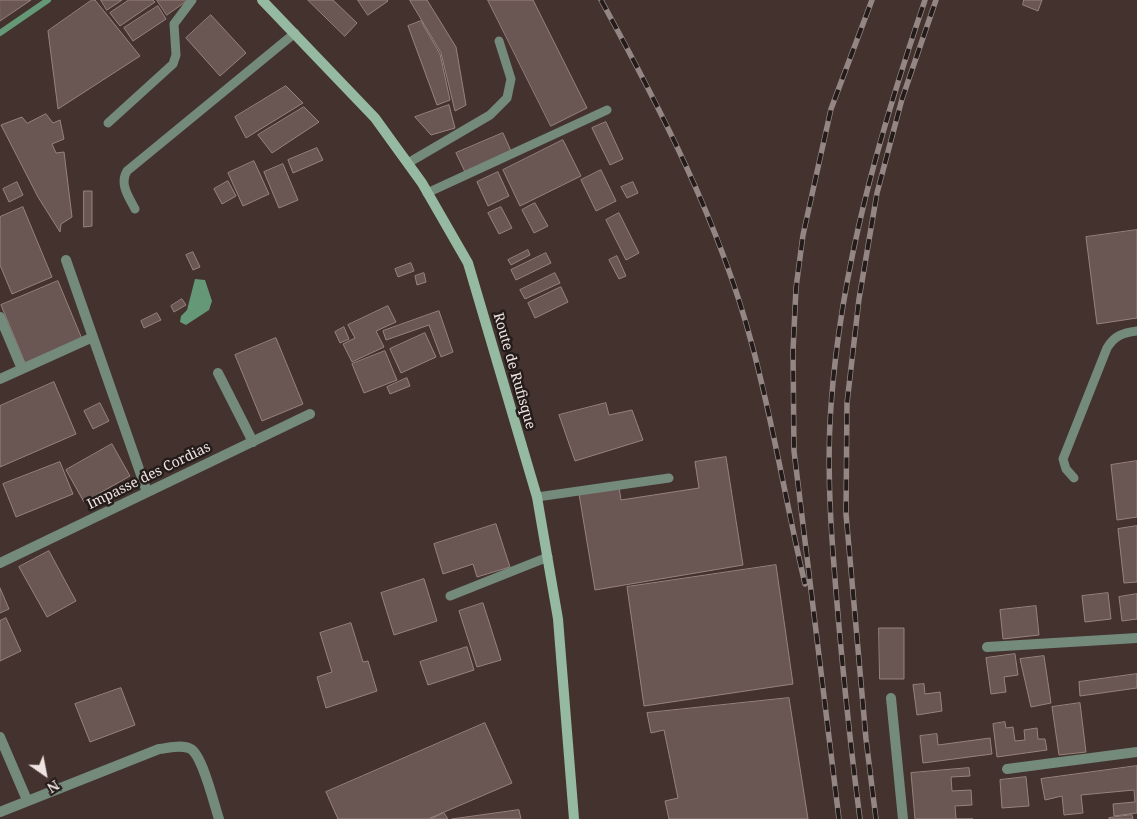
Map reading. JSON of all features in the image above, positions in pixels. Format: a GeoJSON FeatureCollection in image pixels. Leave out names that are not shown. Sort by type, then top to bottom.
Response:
{"type":"FeatureCollection","features":[{"type":"Feature","properties":{"kind":"main road","name":"Route de Rufisque"},"geometry":{"type":"LineString","coordinates":[[262,0],[375,118],[408,163],[468,263],[537,497],[558,619],[574,819]]}},
{"type":"Feature","properties":{"kind":"street"},"geometry":{"type":"LineString","coordinates":[[66,260],[147,492]]}},
{"type":"Feature","properties":{"kind":"street"},"geometry":{"type":"LineString","coordinates":[[0,317],[22,369]]}},
{"type":"Feature","properties":{"kind":"street"},"geometry":{"type":"LineString","coordinates":[[0,379],[93,337]]}},
{"type":"Feature","properties":{"kind":"street"},"geometry":{"type":"LineString","coordinates":[[218,373],[252,442]]}},
{"type":"Feature","properties":{"kind":"street","name":"Impasse des Cordias"},"geometry":{"type":"LineString","coordinates":[[0,563],[310,414]]}},
{"type":"Feature","properties":{"kind":"street"},"geometry":{"type":"LineString","coordinates":[[987,647],[1137,638]]}},
{"type":"Feature","properties":{"kind":"street"},"geometry":{"type":"LineString","coordinates":[[891,698],[903,819]]}},
{"type":"Feature","properties":{"kind":"street"},"geometry":{"type":"LineString","coordinates":[[0,738],[27,800]]}},
{"type":"Feature","properties":{"kind":"street"},"geometry":{"type":"LineString","coordinates":[[0,812],[159,749],[182,746],[192,750],[200,761],[219,819]]}},
{"type":"Feature","properties":{"kind":"street"},"geometry":{"type":"LineString","coordinates":[[1007,769],[1137,752]]}},
{"type":"Feature","properties":{"kind":"lane"},"geometry":{"type":"LineString","coordinates":[[108,123],[173,64],[176,55],[174,24],[192,0]]}},
{"type":"Feature","properties":{"kind":"lane"},"geometry":{"type":"LineString","coordinates":[[136,209],[124,185],[124,177],[127,171],[295,33]]}},
{"type":"Feature","properties":{"kind":"lane"},"geometry":{"type":"LineString","coordinates":[[408,163],[490,115],[507,98],[510,79],[499,41]]}},
{"type":"Feature","properties":{"kind":"lane"},"geometry":{"type":"LineString","coordinates":[[427,193],[607,110]]}},
{"type":"Feature","properties":{"kind":"lane"},"geometry":{"type":"LineString","coordinates":[[1074,478],[1066,469],[1064,460],[1107,348],[1112,339],[1122,333],[1137,331]]}},
{"type":"Feature","properties":{"kind":"lane"},"geometry":{"type":"LineString","coordinates":[[537,497],[669,478]]}},
{"type":"Feature","properties":{"kind":"lane"},"geometry":{"type":"LineString","coordinates":[[450,596],[548,557]]}},
{"type":"Feature","properties":{"kind":"shaded area"},"geometry":{"type":"Polygon","coordinates":[[[195,279],[205,280],[212,301],[209,310],[186,325],[180,322],[181,316],[187,310],[195,279]]]}},
{"type":"Feature","properties":{"kind":"building"},"geometry":{"type":"Polygon","coordinates":[[[0,0],[31,0],[0,21],[0,0]]]}},
{"type":"Feature","properties":{"kind":"building"},"geometry":{"type":"Polygon","coordinates":[[[92,0],[95,0],[140,56],[58,109],[48,31],[92,0]]]}},
{"type":"Feature","properties":{"kind":"building"},"geometry":{"type":"Polygon","coordinates":[[[101,0],[122,0],[107,10],[101,0]]]}},
{"type":"Feature","properties":{"kind":"building"},"geometry":{"type":"Polygon","coordinates":[[[129,0],[153,0],[155,2],[120,26],[110,13],[129,0]]]}},
{"type":"Feature","properties":{"kind":"building"},"geometry":{"type":"Polygon","coordinates":[[[157,0],[188,0],[167,15],[157,0]]]}},
{"type":"Feature","properties":{"kind":"building"},"geometry":{"type":"Polygon","coordinates":[[[308,0],[333,0],[357,23],[345,36],[308,0]]]}},
{"type":"Feature","properties":{"kind":"building"},"geometry":{"type":"Polygon","coordinates":[[[358,0],[387,0],[388,1],[368,15],[358,0]]]}},
{"type":"Feature","properties":{"kind":"building"},"geometry":{"type":"Polygon","coordinates":[[[410,0],[427,0],[456,47],[466,105],[455,111],[441,53],[410,0]]]}},
{"type":"Feature","properties":{"kind":"building"},"geometry":{"type":"Polygon","coordinates":[[[488,0],[533,0],[587,108],[551,126],[488,0]]]}},
{"type":"Feature","properties":{"kind":"building"},"geometry":{"type":"Polygon","coordinates":[[[1024,0],[1042,0],[1038,11],[1023,5],[1024,0]]]}},
{"type":"Feature","properties":{"kind":"building"},"geometry":{"type":"Polygon","coordinates":[[[158,6],[166,19],[133,41],[124,28],[158,6]]]}},
{"type":"Feature","properties":{"kind":"building"},"geometry":{"type":"Polygon","coordinates":[[[211,15],[246,53],[220,76],[186,38],[211,15]]]}},
{"type":"Feature","properties":{"kind":"building"},"geometry":{"type":"Polygon","coordinates":[[[421,21],[440,54],[450,100],[437,105],[408,26],[421,21]]]}},
{"type":"Feature","properties":{"kind":"building"},"geometry":{"type":"Polygon","coordinates":[[[286,86],[303,103],[246,138],[235,117],[286,86]]]}},
{"type":"Feature","properties":{"kind":"building"},"geometry":{"type":"Polygon","coordinates":[[[449,105],[455,128],[431,135],[415,117],[449,105]]]}},
{"type":"Feature","properties":{"kind":"building"},"geometry":{"type":"Polygon","coordinates":[[[304,107],[319,122],[272,153],[258,135],[304,107]]]}},
{"type":"Feature","properties":{"kind":"building"},"geometry":{"type":"Polygon","coordinates":[[[46,114],[53,123],[60,120],[64,139],[52,144],[56,153],[64,152],[72,217],[61,224],[60,232],[38,197],[1,125],[22,117],[27,123],[46,114]]]}},
{"type":"Feature","properties":{"kind":"building"},"geometry":{"type":"Polygon","coordinates":[[[606,122],[623,159],[610,165],[592,128],[606,122]]]}},
{"type":"Feature","properties":{"kind":"building"},"geometry":{"type":"Polygon","coordinates":[[[503,133],[511,151],[465,172],[456,153],[503,133]]]}},
{"type":"Feature","properties":{"kind":"building"},"geometry":{"type":"Polygon","coordinates":[[[563,140],[581,176],[520,206],[503,170],[563,140]]]}},
{"type":"Feature","properties":{"kind":"building"},"geometry":{"type":"Polygon","coordinates":[[[317,148],[323,160],[293,173],[288,160],[317,148]]]}},
{"type":"Feature","properties":{"kind":"building"},"geometry":{"type":"Polygon","coordinates":[[[254,161],[269,194],[243,206],[228,173],[254,161]]]}},
{"type":"Feature","properties":{"kind":"building"},"geometry":{"type":"Polygon","coordinates":[[[283,164],[298,200],[279,208],[264,172],[283,164]]]}},
{"type":"Feature","properties":{"kind":"building"},"geometry":{"type":"Polygon","coordinates":[[[601,170],[616,201],[596,211],[581,180],[601,170]]]}},
{"type":"Feature","properties":{"kind":"building"},"geometry":{"type":"Polygon","coordinates":[[[498,172],[509,196],[488,206],[477,182],[498,172]]]}},
{"type":"Feature","properties":{"kind":"building"},"geometry":{"type":"Polygon","coordinates":[[[228,181],[236,196],[222,204],[214,189],[228,181]]]}},
{"type":"Feature","properties":{"kind":"building"},"geometry":{"type":"Polygon","coordinates":[[[17,182],[23,195],[9,202],[3,189],[17,182]]]}},
{"type":"Feature","properties":{"kind":"building"},"geometry":{"type":"Polygon","coordinates":[[[633,182],[638,193],[627,198],[621,187],[633,182]]]}},
{"type":"Feature","properties":{"kind":"building"},"geometry":{"type":"Polygon","coordinates":[[[84,191],[92,191],[92,226],[84,227],[84,191]]]}},
{"type":"Feature","properties":{"kind":"building"},"geometry":{"type":"Polygon","coordinates":[[[535,203],[548,226],[534,233],[522,210],[535,203]]]}},
{"type":"Feature","properties":{"kind":"building"},"geometry":{"type":"Polygon","coordinates":[[[23,207],[52,277],[12,294],[0,265],[0,217],[23,207]]]}},
{"type":"Feature","properties":{"kind":"building"},"geometry":{"type":"Polygon","coordinates":[[[501,207],[512,228],[499,234],[488,213],[501,207]]]}},
{"type":"Feature","properties":{"kind":"building"},"geometry":{"type":"Polygon","coordinates":[[[619,213],[639,253],[626,260],[606,220],[619,213]]]}},
{"type":"Feature","properties":{"kind":"building"},"geometry":{"type":"Polygon","coordinates":[[[1137,230],[1137,318],[1097,324],[1086,237],[1137,230]]]}},
{"type":"Feature","properties":{"kind":"building"},"geometry":{"type":"Polygon","coordinates":[[[528,250],[530,255],[511,265],[508,260],[528,250]]]}},
{"type":"Feature","properties":{"kind":"building"},"geometry":{"type":"Polygon","coordinates":[[[193,252],[200,267],[193,270],[186,255],[193,252]]]}},
{"type":"Feature","properties":{"kind":"building"},"geometry":{"type":"Polygon","coordinates":[[[546,253],[551,263],[516,280],[511,270],[546,253]]]}},
{"type":"Feature","properties":{"kind":"building"},"geometry":{"type":"Polygon","coordinates":[[[617,256],[626,276],[619,279],[609,260],[617,256]]]}},
{"type":"Feature","properties":{"kind":"building"},"geometry":{"type":"Polygon","coordinates":[[[411,263],[414,271],[398,277],[395,269],[411,263]]]}},
{"type":"Feature","properties":{"kind":"building"},"geometry":{"type":"Polygon","coordinates":[[[424,273],[426,282],[417,285],[415,276],[424,273]]]}},
{"type":"Feature","properties":{"kind":"building"},"geometry":{"type":"Polygon","coordinates":[[[555,273],[560,283],[525,299],[520,290],[555,273]]]}},
{"type":"Feature","properties":{"kind":"building"},"geometry":{"type":"Polygon","coordinates":[[[58,281],[82,339],[25,363],[1,305],[58,281]]]}},
{"type":"Feature","properties":{"kind":"building"},"geometry":{"type":"Polygon","coordinates":[[[561,287],[568,302],[535,318],[528,303],[561,287]]]}},
{"type":"Feature","properties":{"kind":"building"},"geometry":{"type":"Polygon","coordinates":[[[182,299],[186,305],[174,312],[171,306],[182,299]]]}},
{"type":"Feature","properties":{"kind":"building"},"geometry":{"type":"Polygon","coordinates":[[[388,306],[396,322],[376,331],[384,347],[352,362],[343,344],[355,338],[348,325],[388,306]]]}},
{"type":"Feature","properties":{"kind":"building"},"geometry":{"type":"Polygon","coordinates":[[[439,311],[453,352],[441,357],[429,325],[386,340],[383,331],[439,311]]]}},
{"type":"Feature","properties":{"kind":"building"},"geometry":{"type":"Polygon","coordinates":[[[157,313],[161,320],[144,328],[141,321],[157,313]]]}},
{"type":"Feature","properties":{"kind":"building"},"geometry":{"type":"Polygon","coordinates":[[[344,327],[349,339],[340,343],[335,332],[344,327]]]}},
{"type":"Feature","properties":{"kind":"building"},"geometry":{"type":"Polygon","coordinates":[[[425,333],[436,357],[401,373],[390,349],[425,333]]]}},
{"type":"Feature","properties":{"kind":"building"},"geometry":{"type":"Polygon","coordinates":[[[276,338],[303,404],[262,421],[235,355],[276,338]]]}},
{"type":"Feature","properties":{"kind":"building"},"geometry":{"type":"Polygon","coordinates":[[[385,351],[397,380],[364,393],[352,364],[385,351]]]}},
{"type":"Feature","properties":{"kind":"building"},"geometry":{"type":"Polygon","coordinates":[[[407,378],[410,386],[390,394],[387,387],[407,378]]]}},
{"type":"Feature","properties":{"kind":"building"},"geometry":{"type":"Polygon","coordinates":[[[54,382],[76,434],[0,467],[0,406],[54,382]]]}},
{"type":"Feature","properties":{"kind":"building"},"geometry":{"type":"Polygon","coordinates":[[[100,403],[109,421],[93,429],[84,411],[100,403]]]}},
{"type":"Feature","properties":{"kind":"building"},"geometry":{"type":"Polygon","coordinates":[[[606,403],[609,415],[632,410],[643,440],[575,461],[559,415],[606,403]]]}},
{"type":"Feature","properties":{"kind":"building"},"geometry":{"type":"Polygon","coordinates":[[[112,444],[130,476],[84,502],[66,470],[112,444]]]}},
{"type":"Feature","properties":{"kind":"building"},"geometry":{"type":"Polygon","coordinates":[[[726,457],[743,565],[595,590],[579,494],[619,487],[621,500],[699,488],[695,462],[726,457]]]}},
{"type":"Feature","properties":{"kind":"building"},"geometry":{"type":"Polygon","coordinates":[[[1137,461],[1137,517],[1117,520],[1111,465],[1137,461]]]}},
{"type":"Feature","properties":{"kind":"building"},"geometry":{"type":"Polygon","coordinates":[[[60,462],[73,494],[16,517],[3,484],[60,462]]]}},
{"type":"Feature","properties":{"kind":"building"},"geometry":{"type":"Polygon","coordinates":[[[496,524],[510,567],[477,577],[473,564],[443,574],[434,544],[496,524]]]}},
{"type":"Feature","properties":{"kind":"building"},"geometry":{"type":"Polygon","coordinates":[[[1137,526],[1137,582],[1124,583],[1118,529],[1137,526]]]}},
{"type":"Feature","properties":{"kind":"building"},"geometry":{"type":"Polygon","coordinates":[[[49,551],[76,601],[47,617],[19,567],[49,551]]]}},
{"type":"Feature","properties":{"kind":"building"},"geometry":{"type":"Polygon","coordinates":[[[776,565],[793,684],[644,706],[627,587],[776,565]]]}},
{"type":"Feature","properties":{"kind":"building"},"geometry":{"type":"Polygon","coordinates":[[[424,579],[437,621],[394,635],[381,593],[424,579]]]}},
{"type":"Feature","properties":{"kind":"building"},"geometry":{"type":"Polygon","coordinates":[[[0,588],[9,609],[0,613],[0,588]]]}},
{"type":"Feature","properties":{"kind":"building"},"geometry":{"type":"Polygon","coordinates":[[[1108,593],[1111,619],[1085,622],[1082,596],[1108,593]]]}},
{"type":"Feature","properties":{"kind":"building"},"geometry":{"type":"Polygon","coordinates":[[[1137,594],[1137,619],[1122,621],[1119,597],[1137,594]]]}},
{"type":"Feature","properties":{"kind":"building"},"geometry":{"type":"Polygon","coordinates":[[[483,603],[501,660],[477,667],[459,611],[483,603]]]}},
{"type":"Feature","properties":{"kind":"building"},"geometry":{"type":"Polygon","coordinates":[[[1036,606],[1039,635],[1003,639],[1000,610],[1036,606]]]}},
{"type":"Feature","properties":{"kind":"building"},"geometry":{"type":"Polygon","coordinates":[[[6,618],[21,651],[0,661],[0,621],[6,618]]]}},
{"type":"Feature","properties":{"kind":"building"},"geometry":{"type":"Polygon","coordinates":[[[351,623],[363,662],[368,661],[377,691],[326,708],[317,677],[332,672],[320,633],[351,623]]]}},
{"type":"Feature","properties":{"kind":"building"},"geometry":{"type":"Polygon","coordinates":[[[879,628],[904,628],[904,679],[880,679],[879,628]]]}},
{"type":"Feature","properties":{"kind":"building"},"geometry":{"type":"Polygon","coordinates":[[[467,647],[474,670],[428,685],[420,662],[467,647]]]}},
{"type":"Feature","properties":{"kind":"building"},"geometry":{"type":"Polygon","coordinates":[[[1015,654],[1018,675],[1004,677],[1006,692],[991,694],[986,658],[1015,654]]]}},
{"type":"Feature","properties":{"kind":"building"},"geometry":{"type":"Polygon","coordinates":[[[1044,656],[1051,703],[1031,707],[1020,659],[1044,656]]]}},
{"type":"Feature","properties":{"kind":"building"},"geometry":{"type":"Polygon","coordinates":[[[1137,674],[1137,688],[1080,696],[1079,682],[1137,674]]]}},
{"type":"Feature","properties":{"kind":"building"},"geometry":{"type":"Polygon","coordinates":[[[924,684],[925,694],[940,692],[942,711],[917,715],[913,685],[924,684]]]}},
{"type":"Feature","properties":{"kind":"building"},"geometry":{"type":"Polygon","coordinates":[[[121,688],[135,725],[90,742],[75,704],[121,688]]]}},
{"type":"Feature","properties":{"kind":"building"},"geometry":{"type":"Polygon","coordinates":[[[789,698],[808,819],[669,819],[665,801],[678,798],[664,730],[651,733],[647,713],[789,698]]]}},
{"type":"Feature","properties":{"kind":"building"},"geometry":{"type":"Polygon","coordinates":[[[1080,703],[1086,752],[1059,755],[1052,707],[1080,703]]]}},
{"type":"Feature","properties":{"kind":"building"},"geometry":{"type":"Polygon","coordinates":[[[1005,722],[1006,728],[1013,727],[1015,741],[1025,740],[1024,730],[1037,728],[1038,739],[1045,739],[1047,750],[997,757],[993,724],[1005,722]]]}},
{"type":"Feature","properties":{"kind":"building"},"geometry":{"type":"Polygon","coordinates":[[[485,723],[512,783],[428,819],[338,819],[326,792],[485,723]]]}},
{"type":"Feature","properties":{"kind":"building"},"geometry":{"type":"Polygon","coordinates":[[[937,734],[938,745],[990,738],[992,754],[923,763],[920,736],[937,734]]]}},
{"type":"Feature","properties":{"kind":"building"},"geometry":{"type":"Polygon","coordinates":[[[1137,766],[1137,813],[1114,816],[1113,804],[1135,802],[1134,790],[1081,795],[1083,813],[1064,815],[1062,796],[1045,800],[1041,779],[1137,766]]]}},
{"type":"Feature","properties":{"kind":"building"},"geometry":{"type":"Polygon","coordinates":[[[969,768],[970,776],[951,777],[952,791],[971,790],[972,805],[955,806],[956,819],[915,819],[911,773],[969,768]]]}},
{"type":"Feature","properties":{"kind":"building"},"geometry":{"type":"Polygon","coordinates":[[[1026,777],[1029,806],[1002,808],[1000,780],[1026,777]]]}},
{"type":"Feature","properties":{"kind":"building"},"geometry":{"type":"Polygon","coordinates":[[[519,810],[521,819],[452,819],[519,810]]]}},
{"type":"Feature","properties":{"kind":"building"},"geometry":{"type":"Polygon","coordinates":[[[444,813],[448,819],[431,819],[444,813]]]}},
{"type":"Feature","properties":{"kind":"building"},"geometry":{"type":"Polygon","coordinates":[[[1132,815],[1133,819],[1109,819],[1109,818],[1132,815]]]}},
{"type":"Feature","properties":{"kind":"waterway"},"geometry":{"type":"LineString","coordinates":[[0,33],[48,0]]}},
{"type":"Feature","properties":{"kind":"railway"},"geometry":{"type":"LineString","coordinates":[[601,0],[645,82],[686,166],[705,209],[738,297],[766,401],[805,584]]}},
{"type":"Feature","properties":{"kind":"railway"},"geometry":{"type":"LineString","coordinates":[[839,819],[794,451],[793,351],[796,288],[803,235],[831,109],[872,0]]}},
{"type":"Feature","properties":{"kind":"railway"},"geometry":{"type":"LineString","coordinates":[[860,819],[845,692],[832,537],[829,484],[831,406],[836,354],[853,251],[878,150],[925,0]]}},
{"type":"Feature","properties":{"kind":"railway"},"geometry":{"type":"LineString","coordinates":[[876,819],[866,739],[846,514],[847,403],[859,299],[877,193],[902,99],[936,0]]}}]}
